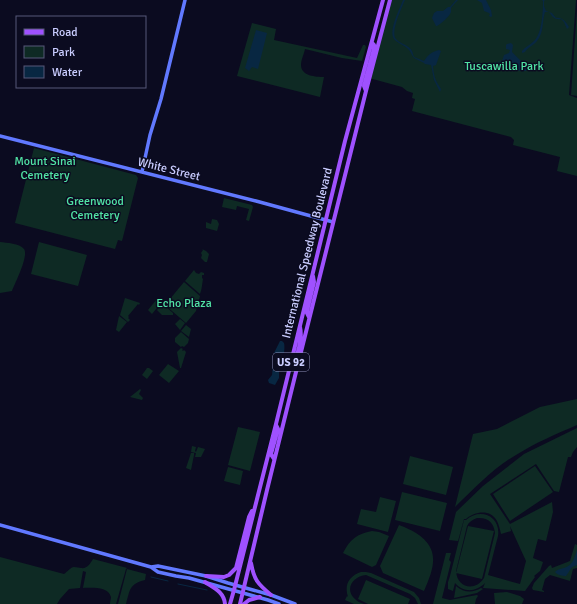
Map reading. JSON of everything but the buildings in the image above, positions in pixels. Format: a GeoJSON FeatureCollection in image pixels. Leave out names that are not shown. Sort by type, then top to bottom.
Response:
{"type":"FeatureCollection","features":[{"type":"Feature","properties":{"kind":"main road","name":"International Speedway Boulevard"},"geometry":{"type":"LineString","coordinates":[[230,604],[360,83],[383,0]]}},
{"type":"Feature","properties":{"kind":"main road","name":"International Speedway Boulevard"},"geometry":{"type":"LineString","coordinates":[[240,604],[309,317],[390,0]]}},
{"type":"Feature","properties":{"kind":"main road"},"geometry":{"type":"LineString","coordinates":[[366,91],[364,86],[374,49],[374,45],[372,43]]}},
{"type":"Feature","properties":{"kind":"main road"},"geometry":{"type":"LineString","coordinates":[[309,317],[307,311],[314,282],[313,274]]}},
{"type":"Feature","properties":{"kind":"main road"},"geometry":{"type":"LineString","coordinates":[[296,372],[294,366],[302,334],[300,327]]}},
{"type":"Feature","properties":{"kind":"main road"},"geometry":{"type":"LineString","coordinates":[[274,459],[272,454],[278,429],[276,424]]}},
{"type":"Feature","properties":{"kind":"main road"},"geometry":{"type":"LineString","coordinates":[[206,576],[224,577],[229,575],[236,568],[248,517],[256,503]]}},
{"type":"Feature","properties":{"kind":"main road"},"geometry":{"type":"LineString","coordinates":[[251,560],[256,580],[259,585],[271,595]]}},
{"type":"Feature","properties":{"kind":"main road"},"geometry":{"type":"LineString","coordinates":[[205,582],[220,593],[224,598],[225,604]]}},
{"type":"Feature","properties":{"kind":"main road"},"geometry":{"type":"LineString","coordinates":[[244,604],[249,600],[260,597]]}},
{"type":"Feature","properties":{"kind":"street"},"geometry":{"type":"LineString","coordinates":[[142,172],[150,135],[185,0]]}},
{"type":"Feature","properties":{"kind":"street","name":"White Street"},"geometry":{"type":"LineString","coordinates":[[0,136],[333,222]]}},
{"type":"Feature","properties":{"kind":"street"},"geometry":{"type":"LineString","coordinates":[[0,525],[151,567],[158,572],[205,582],[260,597],[279,604]]}},
{"type":"Feature","properties":{"kind":"street"},"geometry":{"type":"LineString","coordinates":[[151,567],[158,566],[206,576],[271,595],[295,604]]}},
{"type":"Feature","properties":{"kind":"green space","name":"Tuscawilla Park"},"geometry":{"type":"Polygon","coordinates":[[[389,0],[576,0],[569,95],[577,98],[577,176],[557,171],[560,157],[513,145],[514,140],[511,137],[412,111],[415,99],[412,98],[413,93],[402,87],[369,78],[389,0]]]}},
{"type":"Feature","properties":{"kind":"green space"},"geometry":{"type":"Polygon","coordinates":[[[577,10],[577,96],[571,95],[577,10]]]}},
{"type":"Feature","properties":{"kind":"green space"},"geometry":{"type":"Polygon","coordinates":[[[252,23],[276,29],[274,40],[357,58],[363,45],[366,47],[362,61],[305,49],[301,61],[303,72],[317,77],[324,77],[320,97],[237,76],[252,23]]]}},
{"type":"Feature","properties":{"kind":"green space","name":"Greenwood Cemetery"},"geometry":{"type":"Polygon","coordinates":[[[34,148],[136,175],[138,178],[122,241],[118,240],[115,249],[15,223],[34,148]]]}},
{"type":"Feature","properties":{"kind":"green space"},"geometry":{"type":"Polygon","coordinates":[[[224,198],[252,205],[253,207],[249,221],[246,220],[249,209],[237,206],[236,210],[222,207],[224,198]]]}},
{"type":"Feature","properties":{"kind":"green space"},"geometry":{"type":"Polygon","coordinates":[[[212,219],[217,220],[219,224],[217,231],[206,228],[206,222],[211,224],[212,219]]]}},
{"type":"Feature","properties":{"kind":"green space"},"geometry":{"type":"Polygon","coordinates":[[[0,242],[22,247],[25,252],[25,257],[12,291],[0,293],[0,242]]]}},
{"type":"Feature","properties":{"kind":"green space"},"geometry":{"type":"Polygon","coordinates":[[[39,242],[87,255],[78,286],[31,274],[39,242]]]}},
{"type":"Feature","properties":{"kind":"green space"},"geometry":{"type":"Polygon","coordinates":[[[202,249],[209,254],[207,262],[201,258],[202,249]]]}},
{"type":"Feature","properties":{"kind":"green space"},"geometry":{"type":"Polygon","coordinates":[[[194,270],[199,274],[201,272],[204,273],[204,275],[202,275],[203,279],[200,294],[185,281],[194,270]]]}},
{"type":"Feature","properties":{"kind":"green space","name":"Echo Plaza"},"geometry":{"type":"Polygon","coordinates":[[[184,282],[200,296],[196,311],[186,323],[165,305],[184,282]]]}},
{"type":"Feature","properties":{"kind":"green space"},"geometry":{"type":"Polygon","coordinates":[[[125,298],[140,303],[128,316],[130,320],[128,322],[120,315],[125,298]]]}},
{"type":"Feature","properties":{"kind":"green space"},"geometry":{"type":"Polygon","coordinates":[[[157,299],[161,303],[152,314],[148,310],[157,299]]]}},
{"type":"Feature","properties":{"kind":"green space"},"geometry":{"type":"Polygon","coordinates":[[[160,306],[165,306],[173,313],[173,315],[162,315],[157,310],[160,306]]]}},
{"type":"Feature","properties":{"kind":"green space"},"geometry":{"type":"Polygon","coordinates":[[[119,316],[127,322],[119,332],[116,330],[119,316]]]}},
{"type":"Feature","properties":{"kind":"green space"},"geometry":{"type":"Polygon","coordinates":[[[180,319],[185,323],[180,330],[175,324],[180,319]]]}},
{"type":"Feature","properties":{"kind":"green space"},"geometry":{"type":"Polygon","coordinates":[[[186,325],[191,329],[189,337],[181,331],[186,325]]]}},
{"type":"Feature","properties":{"kind":"green space"},"geometry":{"type":"Polygon","coordinates":[[[181,332],[189,339],[188,343],[184,347],[181,347],[175,342],[175,338],[181,332]]]}},
{"type":"Feature","properties":{"kind":"green space"},"geometry":{"type":"Polygon","coordinates":[[[181,348],[186,352],[180,368],[177,352],[181,348]]]}},
{"type":"Feature","properties":{"kind":"green space"},"geometry":{"type":"Polygon","coordinates":[[[168,364],[179,371],[169,383],[159,375],[168,364]]]}},
{"type":"Feature","properties":{"kind":"green space"},"geometry":{"type":"Polygon","coordinates":[[[147,368],[153,371],[147,379],[142,375],[147,368]]]}},
{"type":"Feature","properties":{"kind":"green space"},"geometry":{"type":"Polygon","coordinates":[[[140,389],[139,394],[143,398],[142,400],[130,397],[140,389]]]}},
{"type":"Feature","properties":{"kind":"green space"},"geometry":{"type":"Polygon","coordinates":[[[577,399],[577,425],[553,435],[499,466],[455,507],[473,434],[497,429],[540,407],[577,399]]]}},
{"type":"Feature","properties":{"kind":"green space"},"geometry":{"type":"Polygon","coordinates":[[[238,427],[260,432],[250,471],[228,465],[238,427]]]}},
{"type":"Feature","properties":{"kind":"green space"},"geometry":{"type":"Polygon","coordinates":[[[577,428],[577,447],[571,457],[568,457],[559,492],[554,491],[536,464],[490,494],[510,524],[552,502],[553,512],[546,541],[538,539],[533,558],[543,562],[540,571],[534,576],[535,577],[525,591],[483,588],[485,583],[474,590],[466,590],[455,583],[453,591],[448,589],[448,582],[464,520],[478,514],[484,514],[493,519],[498,529],[498,536],[488,575],[520,584],[526,561],[510,526],[511,531],[501,534],[498,523],[491,514],[483,512],[478,513],[464,519],[458,541],[449,540],[456,512],[483,486],[524,454],[577,428]],[[481,518],[472,520],[467,526],[456,571],[457,577],[467,586],[476,585],[484,578],[495,533],[490,521],[481,518]]]}},
{"type":"Feature","properties":{"kind":"green space"},"geometry":{"type":"Polygon","coordinates":[[[192,446],[196,447],[196,452],[198,447],[205,449],[201,457],[195,457],[196,453],[191,452],[192,446]]]}},
{"type":"Feature","properties":{"kind":"green space"},"geometry":{"type":"Polygon","coordinates":[[[191,453],[194,453],[194,455],[191,470],[186,468],[191,453]]]}},
{"type":"Feature","properties":{"kind":"green space"},"geometry":{"type":"Polygon","coordinates":[[[410,456],[453,467],[446,495],[403,484],[410,456]]]}},
{"type":"Feature","properties":{"kind":"green space"},"geometry":{"type":"Polygon","coordinates":[[[535,466],[553,492],[510,521],[493,494],[535,466]]]}},
{"type":"Feature","properties":{"kind":"green space"},"geometry":{"type":"Polygon","coordinates":[[[228,467],[243,471],[240,485],[224,481],[228,467]]]}},
{"type":"Feature","properties":{"kind":"green space"},"geometry":{"type":"Polygon","coordinates":[[[402,492],[447,503],[440,531],[395,520],[402,492]]]}},
{"type":"Feature","properties":{"kind":"green space"},"geometry":{"type":"Polygon","coordinates":[[[380,497],[396,501],[388,532],[357,524],[361,509],[376,512],[380,497]]]}},
{"type":"Feature","properties":{"kind":"green space"},"geometry":{"type":"Polygon","coordinates":[[[399,525],[414,532],[424,539],[432,552],[432,567],[424,591],[383,573],[380,566],[399,525]]]}},
{"type":"Feature","properties":{"kind":"green space"},"geometry":{"type":"Polygon","coordinates":[[[468,526],[494,531],[482,579],[456,573],[468,526]]]}},
{"type":"Feature","properties":{"kind":"green space"},"geometry":{"type":"Polygon","coordinates":[[[372,531],[389,536],[376,565],[372,567],[343,553],[348,544],[354,538],[372,531]]]}},
{"type":"Feature","properties":{"kind":"green space"},"geometry":{"type":"Polygon","coordinates":[[[575,544],[577,545],[577,568],[573,569],[570,581],[550,575],[545,579],[542,590],[544,592],[533,590],[532,588],[534,583],[549,566],[551,565],[552,568],[570,561],[575,544]]]}},
{"type":"Feature","properties":{"kind":"green space"},"geometry":{"type":"Polygon","coordinates":[[[446,553],[451,553],[449,560],[451,562],[442,598],[450,600],[477,595],[475,604],[433,604],[446,553]]]}},
{"type":"Feature","properties":{"kind":"green space"},"geometry":{"type":"Polygon","coordinates":[[[0,557],[64,574],[73,567],[87,567],[93,559],[131,569],[126,569],[116,604],[110,604],[111,597],[109,593],[103,589],[83,588],[86,572],[83,571],[80,588],[69,589],[57,604],[0,604],[0,557]]]}},
{"type":"Feature","properties":{"kind":"green space"},"geometry":{"type":"Polygon","coordinates":[[[127,569],[146,574],[145,580],[136,583],[131,588],[126,604],[118,604],[127,569]]]}},
{"type":"Feature","properties":{"kind":"green space"},"geometry":{"type":"Polygon","coordinates":[[[361,572],[371,573],[414,592],[419,598],[421,604],[418,604],[415,598],[410,594],[366,575],[354,580],[350,587],[352,595],[360,603],[364,604],[354,604],[345,600],[347,596],[348,597],[348,582],[353,576],[361,572]]]}},
{"type":"Feature","properties":{"kind":"green space"},"geometry":{"type":"Polygon","coordinates":[[[366,580],[410,599],[408,604],[368,604],[358,599],[366,580]]]}},
{"type":"Feature","properties":{"kind":"green space"},"geometry":{"type":"Polygon","coordinates":[[[456,586],[468,592],[481,588],[483,589],[477,593],[454,598],[456,586]]]}},
{"type":"Feature","properties":{"kind":"green space"},"geometry":{"type":"Polygon","coordinates":[[[507,592],[520,596],[524,599],[522,604],[495,604],[494,593],[507,592]]]}},
{"type":"Feature","properties":{"kind":"water"},"geometry":{"type":"Polygon","coordinates":[[[403,0],[405,0],[395,27],[395,37],[411,49],[414,57],[424,61],[428,55],[439,50],[441,51],[436,65],[433,66],[435,78],[441,89],[440,92],[434,80],[431,65],[425,64],[414,58],[407,48],[394,39],[392,31],[393,25],[403,0]]]}},
{"type":"Feature","properties":{"kind":"water"},"geometry":{"type":"Polygon","coordinates":[[[456,0],[458,0],[451,8],[449,16],[436,26],[432,18],[434,13],[437,11],[443,11],[450,7],[456,0]]]}},
{"type":"Feature","properties":{"kind":"water"},"geometry":{"type":"Polygon","coordinates":[[[477,0],[486,0],[491,10],[491,17],[489,16],[489,13],[484,11],[482,3],[477,0]]]}},
{"type":"Feature","properties":{"kind":"water"},"geometry":{"type":"Polygon","coordinates":[[[542,0],[545,0],[544,6],[546,11],[549,12],[545,12],[541,34],[536,42],[522,53],[523,50],[537,38],[539,33],[542,16],[542,0]]]}},
{"type":"Feature","properties":{"kind":"water"},"geometry":{"type":"Polygon","coordinates":[[[549,12],[556,18],[560,18],[564,20],[569,27],[567,29],[561,19],[555,19],[549,12]]]}},
{"type":"Feature","properties":{"kind":"water"},"geometry":{"type":"Polygon","coordinates":[[[256,30],[267,33],[258,69],[252,67],[249,71],[245,68],[256,30]]]}},
{"type":"Feature","properties":{"kind":"water"},"geometry":{"type":"Polygon","coordinates":[[[511,43],[513,45],[512,52],[523,63],[527,69],[526,71],[513,69],[501,62],[488,64],[502,61],[504,55],[509,53],[510,50],[506,49],[506,45],[511,43]]]}},
{"type":"Feature","properties":{"kind":"water"},"geometry":{"type":"Polygon","coordinates":[[[280,341],[284,343],[284,353],[283,358],[279,363],[279,378],[275,385],[269,383],[268,380],[272,375],[275,357],[273,355],[280,341]]]}},
{"type":"Feature","properties":{"kind":"water"},"geometry":{"type":"Polygon","coordinates":[[[577,550],[577,565],[572,567],[566,576],[556,573],[555,572],[557,570],[567,567],[571,563],[577,550]]]}},
{"type":"Feature","properties":{"kind":"waterway"},"geometry":{"type":"LineString","coordinates":[[151,577],[168,581]]}},
{"type":"Feature","properties":{"kind":"waterway"},"geometry":{"type":"LineString","coordinates":[[178,584],[207,590]]}},
{"type":"Feature","properties":{"kind":"park label","name":"Mount Sinai Cemetery"},"geometry":{"type":"Point","coordinates":[45,168]}}]}
